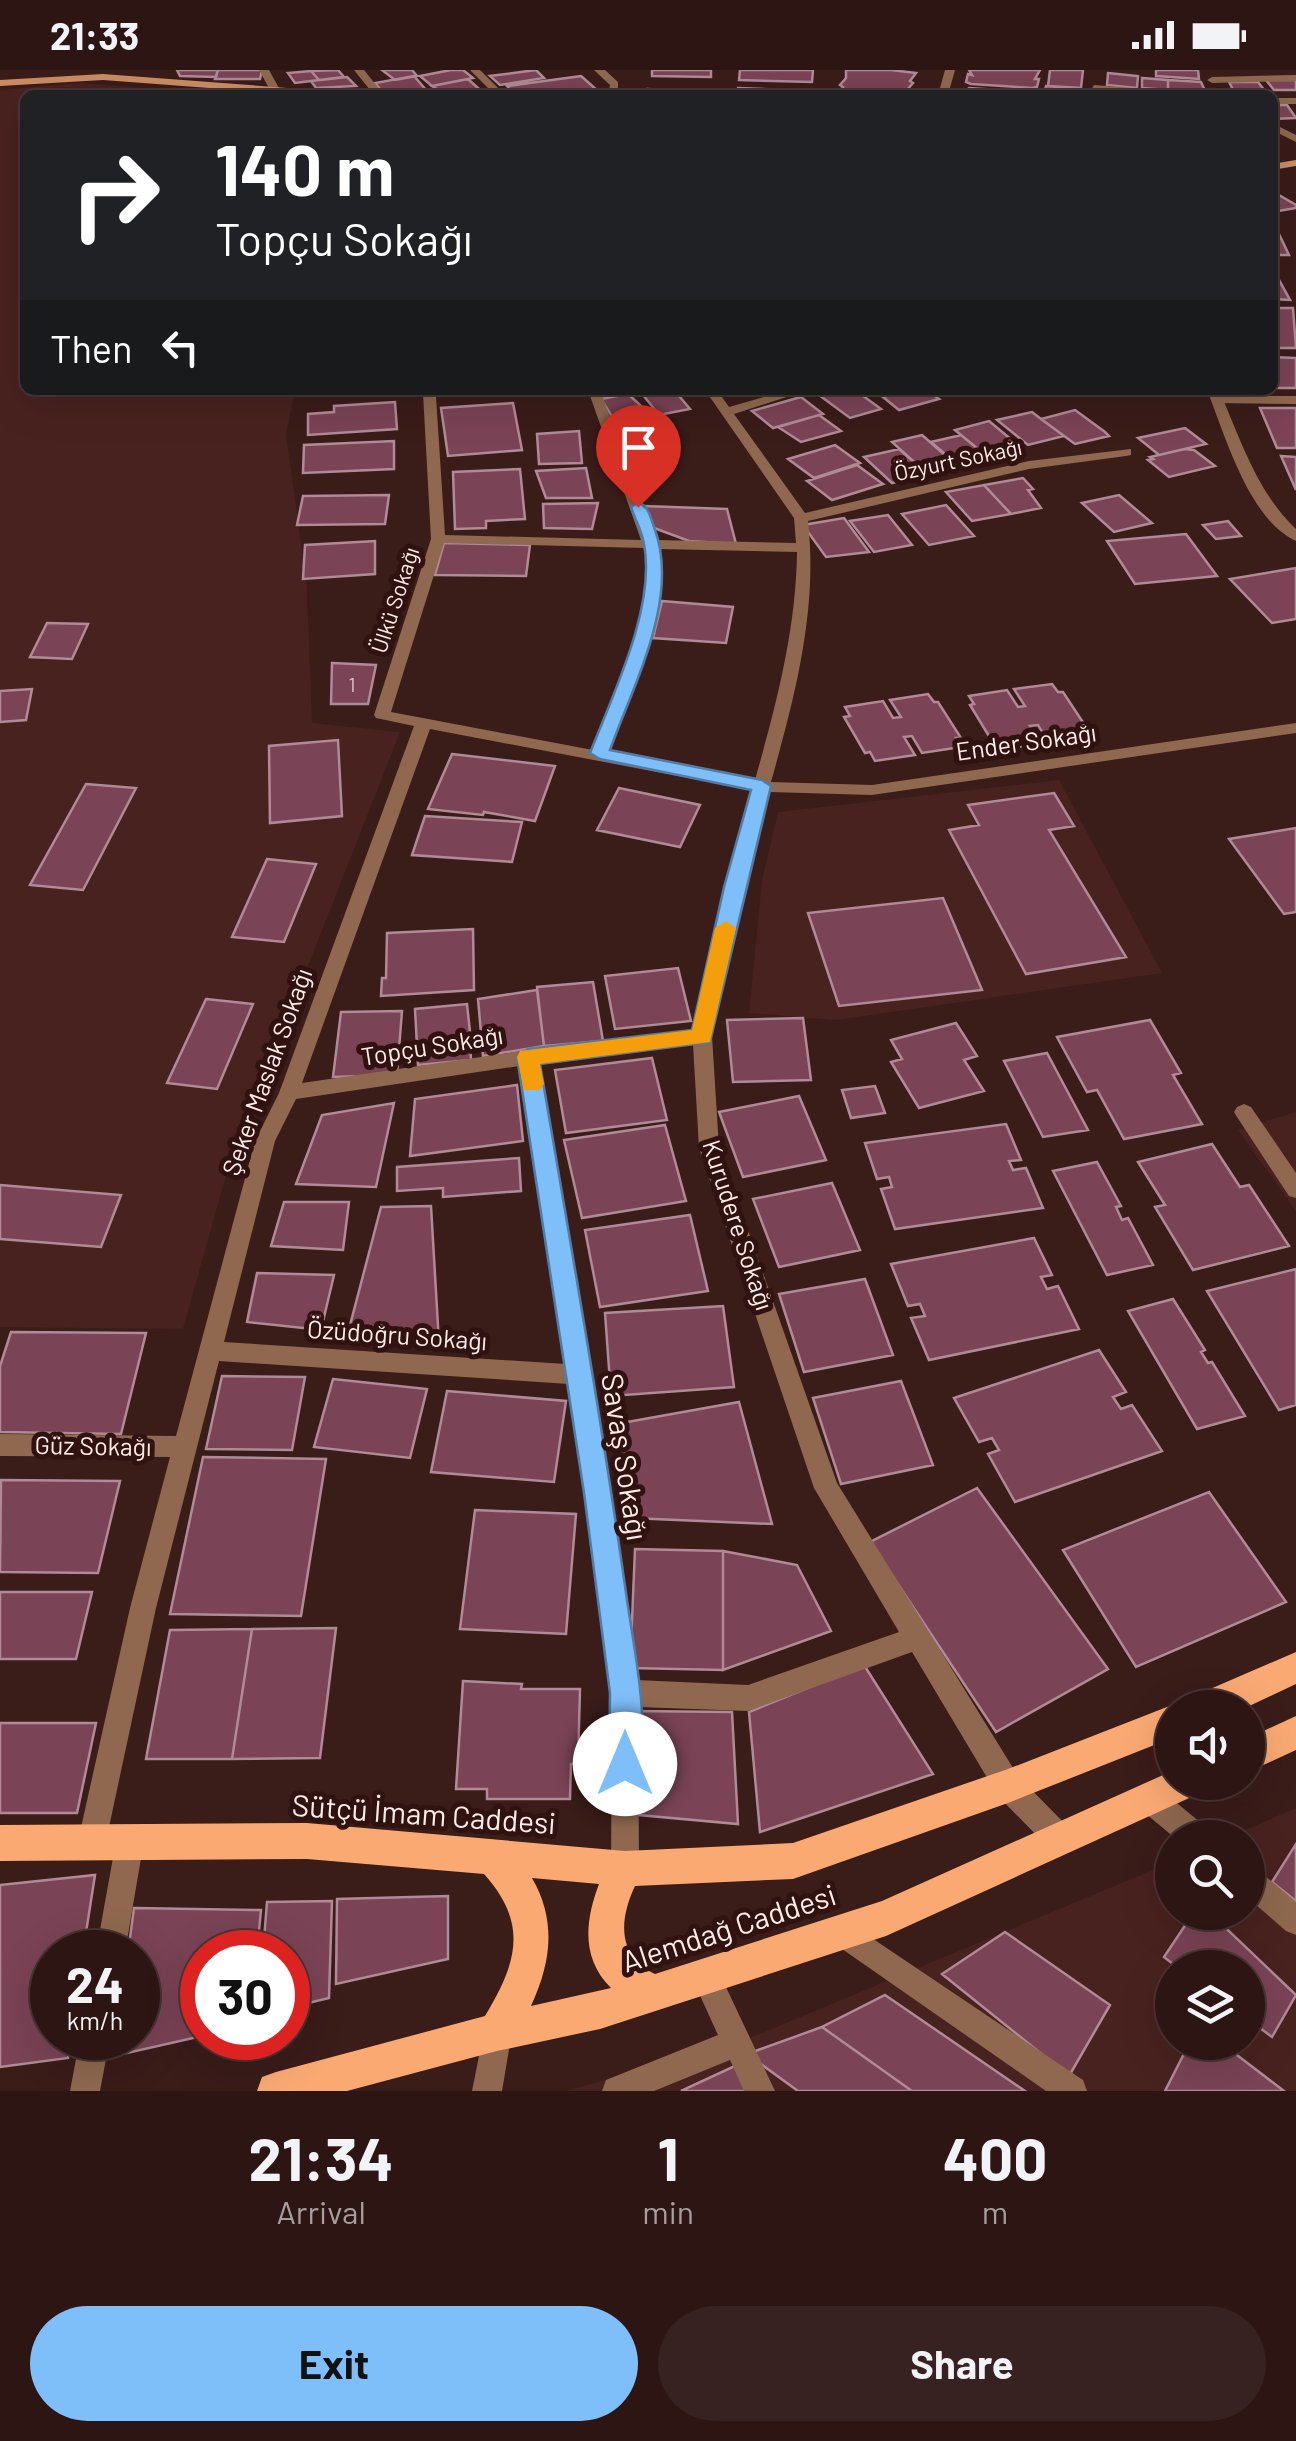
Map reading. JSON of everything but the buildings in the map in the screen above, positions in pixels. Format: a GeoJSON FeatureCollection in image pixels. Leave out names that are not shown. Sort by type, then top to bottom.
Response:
{"type":"FeatureCollection","features":[{"type":"Feature","properties":{"kind":"main road"},"geometry":{"type":"LineString","coordinates":[[0,83],[71,76],[161,76],[256,90]]}},
{"type":"Feature","properties":{"kind":"main road"},"geometry":{"type":"LineString","coordinates":[[71,76],[240,90]]}},
{"type":"Feature","properties":{"kind":"main road"},"geometry":{"type":"LineString","coordinates":[[1246,1690],[1296,1668]]}},
{"type":"Feature","properties":{"kind":"main road"},"geometry":{"type":"LineString","coordinates":[[1008,1786],[1155,1729]]}},
{"type":"Feature","properties":{"kind":"main road"},"geometry":{"type":"LineString","coordinates":[[1265,1748],[1296,1734]]}},
{"type":"Feature","properties":{"kind":"main road","name":"Sütçü İmam Caddesi"},"geometry":{"type":"LineString","coordinates":[[0,1843],[307,1841],[624,1869],[793,1861],[1008,1786]]}},
{"type":"Feature","properties":{"kind":"main road","name":"Alemdağ Caddesi"},"geometry":{"type":"LineString","coordinates":[[276,2091],[497,2032],[600,2010],[886,1918],[1155,1796]]}},
{"type":"Feature","properties":{"kind":"main road"},"geometry":{"type":"LineString","coordinates":[[494,1858],[516,1878],[530,1905],[534,1934],[516,2002],[497,2032]]}},
{"type":"Feature","properties":{"kind":"main road"},"geometry":{"type":"LineString","coordinates":[[624,1869],[607,1901],[603,1932],[612,1962],[628,1983],[654,1993]]}},
{"type":"Feature","properties":{"kind":"street"},"geometry":{"type":"LineString","coordinates":[[359,70],[374,90]]}},
{"type":"Feature","properties":{"kind":"street"},"geometry":{"type":"LineString","coordinates":[[476,70],[495,90]]}},
{"type":"Feature","properties":{"kind":"street"},"geometry":{"type":"LineString","coordinates":[[599,70],[615,84],[614,90]]}},
{"type":"Feature","properties":{"kind":"street"},"geometry":{"type":"LineString","coordinates":[[1210,75],[1296,78]]}},
{"type":"Feature","properties":{"kind":"street","name":"Ülkü Sokağı"},"geometry":{"type":"LineString","coordinates":[[424,722],[382,715],[438,539],[428,395]]}},
{"type":"Feature","properties":{"kind":"street"},"geometry":{"type":"LineString","coordinates":[[594,395],[652,542],[655,580],[639,648],[600,753]]}},
{"type":"Feature","properties":{"kind":"street","name":"Kurudere Sokağı"},"geometry":{"type":"LineString","coordinates":[[716,395],[801,518],[804,587],[795,653],[734,887],[702,1036],[709,1148],[826,1488],[1008,1786],[1060,1839]]}},
{"type":"Feature","properties":{"kind":"street"},"geometry":{"type":"LineString","coordinates":[[729,411],[785,395]]}},
{"type":"Feature","properties":{"kind":"street"},"geometry":{"type":"LineString","coordinates":[[1296,400],[1215,395],[1248,481],[1280,524],[1296,537]]}},
{"type":"Feature","properties":{"kind":"street","name":"Özyurt Sokağı"},"geometry":{"type":"LineString","coordinates":[[801,518],[1030,465],[1126,452]]}},
{"type":"Feature","properties":{"kind":"street"},"geometry":{"type":"LineString","coordinates":[[438,539],[804,548]]}},
{"type":"Feature","properties":{"kind":"street"},"geometry":{"type":"LineString","coordinates":[[424,722],[762,786]]}},
{"type":"Feature","properties":{"kind":"street","name":"Şeker Maslak Sokağı"},"geometry":{"type":"LineString","coordinates":[[92,1841],[143,1608],[265,1141],[289,1093],[424,722]]}},
{"type":"Feature","properties":{"kind":"street","name":"Ender Sokağı"},"geometry":{"type":"LineString","coordinates":[[762,786],[872,790],[1296,728]]}},
{"type":"Feature","properties":{"kind":"street","name":"Topçu Sokağı"},"geometry":{"type":"LineString","coordinates":[[289,1093],[702,1036]]}},
{"type":"Feature","properties":{"kind":"street","name":"Savaş Sokağı"},"geometry":{"type":"LineString","coordinates":[[528,1057],[625,1693],[624,1869]]}},
{"type":"Feature","properties":{"kind":"street"},"geometry":{"type":"LineString","coordinates":[[1244,1112],[1296,1190]]}},
{"type":"Feature","properties":{"kind":"street","name":"Özüdoğru Sokağı"},"geometry":{"type":"LineString","coordinates":[[210,1351],[579,1375]]}},
{"type":"Feature","properties":{"kind":"street","name":"Güz Sokağı"},"geometry":{"type":"LineString","coordinates":[[0,1445],[185,1447]]}},
{"type":"Feature","properties":{"kind":"street"},"geometry":{"type":"LineString","coordinates":[[625,1693],[748,1698],[917,1638]]}},
{"type":"Feature","properties":{"kind":"street"},"geometry":{"type":"LineString","coordinates":[[1150,1798],[1176,1820]]}},
{"type":"Feature","properties":{"kind":"street"},"geometry":{"type":"LineString","coordinates":[[114,1930],[130,1841]]}},
{"type":"Feature","properties":{"kind":"street"},"geometry":{"type":"LineString","coordinates":[[1265,1895],[1296,1921]]}},
{"type":"Feature","properties":{"kind":"street"},"geometry":{"type":"LineString","coordinates":[[842,1932],[1072,2091]]}},
{"type":"Feature","properties":{"kind":"street"},"geometry":{"type":"LineString","coordinates":[[707,1978],[760,2091]]}},
{"type":"Feature","properties":{"kind":"street"},"geometry":{"type":"LineString","coordinates":[[487,2091],[497,2032]]}},
{"type":"Feature","properties":{"kind":"street"},"geometry":{"type":"LineString","coordinates":[[617,2091],[737,2042]]}},
{"type":"Feature","properties":{"kind":"street"},"geometry":{"type":"LineString","coordinates":[[86,2091],[91,2060]]}},
{"type":"Feature","properties":{"kind":"shaded area"},"geometry":{"type":"Polygon","coordinates":[[[79,83],[169,90],[20,90],[20,395],[294,395],[286,434],[307,588],[312,723],[400,732],[227,1172],[183,1329],[0,1327],[0,90],[79,83]]]}},
{"type":"Feature","properties":{"kind":"shaded area"},"geometry":{"type":"Polygon","coordinates":[[[1059,780],[1162,973],[836,1020],[749,1013],[762,880],[778,812],[1059,780]]]}},
{"type":"Feature","properties":{"kind":"shaded area"},"geometry":{"type":"Polygon","coordinates":[[[1296,1112],[1296,1211],[1238,1130],[1296,1112]]]}},
{"type":"Feature","properties":{"kind":"shaded area"},"geometry":{"type":"Polygon","coordinates":[[[1296,1808],[1296,2091],[566,2091],[745,2040],[1155,1869],[1155,1930],[1265,1930],[1265,1821],[1296,1808]]]}},
{"type":"Feature","properties":{"kind":"slow traffic"},"geometry":{"type":"LineString","coordinates":[[532,1084],[528,1057],[702,1036],[726,928]]}},
{"type":"Feature","properties":{"kind":"route"},"geometry":{"type":"LineString","coordinates":[[625,1764],[625,1693],[598,1493],[528,1057],[702,1036],[734,887],[762,786],[600,753],[639,648],[655,580],[652,542],[638,507]]}}]}
